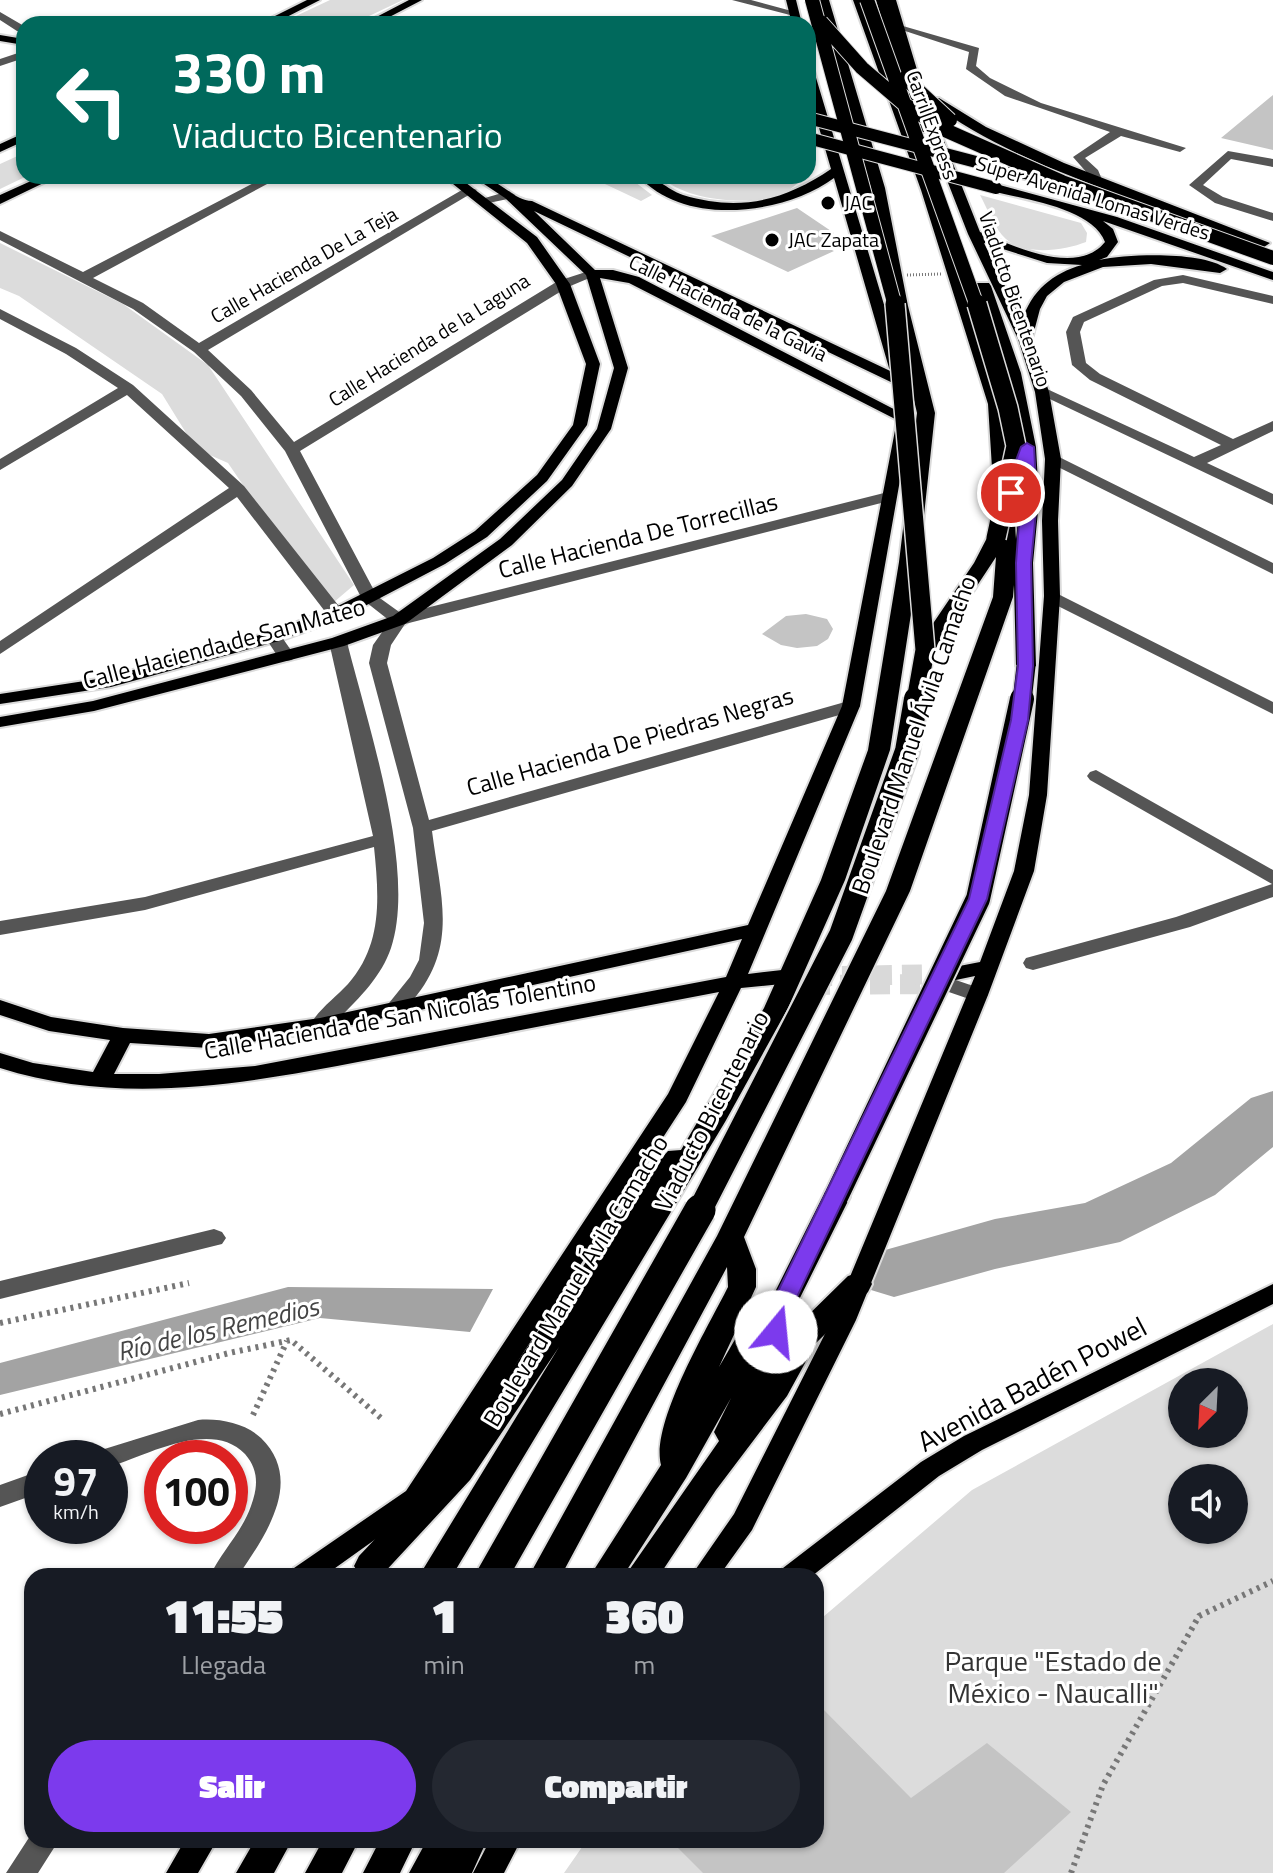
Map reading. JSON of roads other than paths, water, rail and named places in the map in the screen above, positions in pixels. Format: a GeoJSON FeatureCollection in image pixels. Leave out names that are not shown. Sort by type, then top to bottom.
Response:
{"type":"FeatureCollection","features":[{"type":"Feature","properties":{"kind":"highway","name":"Viaducto Bicentenario"},"geometry":{"type":"LineString","coordinates":[[497,1568],[715,1184],[841,935],[907,751],[925,650],[898,316],[820,8],[812,0]]}},
{"type":"Feature","properties":{"kind":"highway","name":"Boulevard Manuel Ávila Camacho"},"geometry":{"type":"LineString","coordinates":[[549,1568],[730,1237],[898,891],[1003,597],[1007,546],[997,404],[928,190],[885,80],[859,0]]}},
{"type":"Feature","properties":{"kind":"highway","name":"Carril Express"},"geometry":{"type":"LineString","coordinates":[[867,0],[982,319],[1022,446]]}},
{"type":"Feature","properties":{"kind":"highway","name":"Viaducto Bicentenario"},"geometry":{"type":"LineString","coordinates":[[882,0],[1012,373],[1022,446],[996,538],[984,563],[925,650]]}},
{"type":"Feature","properties":{"kind":"highway"},"geometry":{"type":"LineString","coordinates":[[820,8],[862,68],[904,104],[945,130],[1062,182],[1273,258]]}},
{"type":"Feature","properties":{"kind":"highway","name":"Boulevard Manuel Ávila Camacho"},"geometry":{"type":"LineString","coordinates":[[440,1568],[716,1115],[776,1008],[811,933],[879,750],[909,562],[926,413],[900,306],[878,188],[820,8]]}},
{"type":"Feature","properties":{"kind":"highway"},"geometry":{"type":"LineString","coordinates":[[910,80],[948,119],[1114,196],[1270,247]]}},
{"type":"Feature","properties":{"kind":"highway"},"geometry":{"type":"LineString","coordinates":[[705,1481],[754,1354],[759,1330],[774,1322],[978,899],[1020,720],[1026,666],[1023,563],[1030,501],[1022,446]]}},
{"type":"Feature","properties":{"kind":"highway"},"geometry":{"type":"LineString","coordinates":[[371,1568],[459,1471],[654,1185],[716,1115]]}},
{"type":"Feature","properties":{"kind":"highway"},"geometry":{"type":"LineString","coordinates":[[675,1469],[673,1447],[678,1427],[742,1287],[742,1269],[730,1237]]}},
{"type":"Feature","properties":{"kind":"highway"},"geometry":{"type":"LineString","coordinates":[[647,1568],[705,1481],[777,1388],[806,1335],[858,1284]]}},
{"type":"Feature","properties":{"kind":"highway"},"geometry":{"type":"LineString","coordinates":[[703,1374],[754,1354]]}},
{"type":"Feature","properties":{"kind":"highway"},"geometry":{"type":"LineString","coordinates":[[754,1354],[777,1388]]}},
{"type":"Feature","properties":{"kind":"highway"},"geometry":{"type":"LineString","coordinates":[[611,1568],[754,1354]]}},
{"type":"Feature","properties":{"kind":"highway"},"geometry":{"type":"LineString","coordinates":[[254,1873],[270,1848]]}},
{"type":"Feature","properties":{"kind":"highway"},"geometry":{"type":"LineString","coordinates":[[323,1873],[337,1848]]}},
{"type":"Feature","properties":{"kind":"highway"},"geometry":{"type":"LineString","coordinates":[[381,1873],[395,1848]]}},
{"type":"Feature","properties":{"kind":"highway"},"geometry":{"type":"LineString","coordinates":[[427,1873],[441,1848]]}},
{"type":"Feature","properties":{"kind":"highway"},"geometry":{"type":"LineString","coordinates":[[454,1873],[466,1848]]}},
{"type":"Feature","properties":{"kind":"main road"},"geometry":{"type":"LineString","coordinates":[[280,16],[312,0]]}},
{"type":"Feature","properties":{"kind":"main road"},"geometry":{"type":"LineString","coordinates":[[384,16],[417,0]]}},
{"type":"Feature","properties":{"kind":"main road"},"geometry":{"type":"LineString","coordinates":[[710,1568],[743,1522],[844,1320],[978,995],[1024,871],[1038,795],[1052,596],[1053,459],[1042,392],[1025,339],[986,264],[910,80],[905,44],[891,0]]}},
{"type":"Feature","properties":{"kind":"main road"},"geometry":{"type":"LineString","coordinates":[[910,80],[970,125],[1154,206],[1270,247]]}},
{"type":"Feature","properties":{"kind":"main road","name":"Boulevard Manuel Ávila Camacho"},"geometry":{"type":"LineString","coordinates":[[370,1568],[678,1097],[758,929],[851,706],[904,418],[900,381],[869,269],[816,108]]}},
{"type":"Feature","properties":{"kind":"main road","name":"Súper Avenida Lomas Verdes"},"geometry":{"type":"LineString","coordinates":[[816,120],[980,163],[1270,247]]}},
{"type":"Feature","properties":{"kind":"main road","name":"Súper Avenida Lomas Verdes"},"geometry":{"type":"LineString","coordinates":[[816,140],[1069,207],[1273,276]]}},
{"type":"Feature","properties":{"kind":"main road"},"geometry":{"type":"LineString","coordinates":[[655,184],[668,194],[703,204],[742,206],[799,196],[836,171]]}},
{"type":"Feature","properties":{"kind":"main road"},"geometry":{"type":"LineString","coordinates":[[0,200],[35,184]]}},
{"type":"Feature","properties":{"kind":"main road"},"geometry":{"type":"LineString","coordinates":[[462,184],[532,240],[563,284]]}},
{"type":"Feature","properties":{"kind":"main road","name":"Calle Hacienda de la Gavia"},"geometry":{"type":"LineString","coordinates":[[491,184],[900,381]]}},
{"type":"Feature","properties":{"kind":"main road","name":"Calle Hacienda de la Gavia"},"geometry":{"type":"LineString","coordinates":[[509,195],[592,274],[613,274],[634,280],[904,418]]}},
{"type":"Feature","properties":{"kind":"main road"},"geometry":{"type":"LineString","coordinates":[[974,234],[1024,255],[1052,260],[1084,259],[1111,246],[1112,237],[1102,226],[1069,207]]}},
{"type":"Feature","properties":{"kind":"main road"},"geometry":{"type":"LineString","coordinates":[[1025,339],[1031,312],[1042,294],[1070,274],[1107,263],[1163,259],[1273,282]]}},
{"type":"Feature","properties":{"kind":"main road","name":"Calle Hacienda de San Mateo"},"geometry":{"type":"LineString","coordinates":[[0,722],[94,706],[338,642],[399,620],[506,542],[567,483],[604,429],[621,368],[592,274]]}},
{"type":"Feature","properties":{"kind":"main road","name":"Calle Hacienda de San Mateo"},"geometry":{"type":"LineString","coordinates":[[0,699],[105,683],[273,637],[370,599],[481,534],[542,478],[580,425],[593,364],[563,284]]}},
{"type":"Feature","properties":{"kind":"main road","name":"Calle Hacienda de San Nicolás Tolentino"},"geometry":{"type":"LineString","coordinates":[[0,1007],[49,1024],[123,1035],[209,1041],[320,1025],[758,929]]}},
{"type":"Feature","properties":{"kind":"main road"},"geometry":{"type":"LineString","coordinates":[[949,979],[988,967]]}},
{"type":"Feature","properties":{"kind":"main road","name":"Calle Hacienda de San Nicolás Tolentino"},"geometry":{"type":"LineString","coordinates":[[0,1060],[99,1082],[179,1081],[255,1074],[734,982],[774,981]]}},
{"type":"Feature","properties":{"kind":"main road"},"geometry":{"type":"LineString","coordinates":[[99,1082],[123,1035]]}},
{"type":"Feature","properties":{"kind":"main road","name":"Avenida Badén Powel"},"geometry":{"type":"LineString","coordinates":[[802,1568],[930,1469],[973,1443],[1273,1293]]}},
{"type":"Feature","properties":{"kind":"main road"},"geometry":{"type":"LineString","coordinates":[[314,1568],[416,1497]]}},
{"type":"Feature","properties":{"kind":"main road"},"geometry":{"type":"LineString","coordinates":[[181,1873],[197,1848]]}},
{"type":"Feature","properties":{"kind":"main road"},"geometry":{"type":"LineString","coordinates":[[488,1873],[502,1848]]}},
{"type":"Feature","properties":{"kind":"street"},"geometry":{"type":"LineString","coordinates":[[737,0],[769,7],[790,16]]}},
{"type":"Feature","properties":{"kind":"street"},"geometry":{"type":"LineString","coordinates":[[769,7],[773,16]]}},
{"type":"Feature","properties":{"kind":"street"},"geometry":{"type":"LineString","coordinates":[[900,26],[975,50],[970,67],[977,75],[1011,93],[1120,131],[1180,148]]}},
{"type":"Feature","properties":{"kind":"street"},"geometry":{"type":"LineString","coordinates":[[905,44],[938,46],[971,60]]}},
{"type":"Feature","properties":{"kind":"street"},"geometry":{"type":"LineString","coordinates":[[1097,182],[1094,173],[1079,157],[1120,131]]}},
{"type":"Feature","properties":{"kind":"street"},"geometry":{"type":"LineString","coordinates":[[1273,163],[1228,155],[1195,185],[1219,200],[1273,217]]}},
{"type":"Feature","properties":{"kind":"street"},"geometry":{"type":"LineString","coordinates":[[86,276],[261,184]]}},
{"type":"Feature","properties":{"kind":"street","name":"Calle Hacienda De La Teja"},"geometry":{"type":"LineString","coordinates":[[199,349],[471,190]]}},
{"type":"Feature","properties":{"kind":"street"},"geometry":{"type":"LineString","coordinates":[[484,200],[509,195]]}},
{"type":"Feature","properties":{"kind":"street"},"geometry":{"type":"LineString","coordinates":[[0,235],[86,276],[138,306],[199,349],[246,393],[292,450],[370,599],[399,620],[383,640],[378,663],[422,828],[434,923],[429,960],[418,981],[395,1008]]}},
{"type":"Feature","properties":{"kind":"street","name":"Calle Hacienda de la Laguna"},"geometry":{"type":"LineString","coordinates":[[292,450],[563,284],[592,274]]}},
{"type":"Feature","properties":{"kind":"street"},"geometry":{"type":"LineString","coordinates":[[1233,445],[1087,371],[1079,365],[1073,332],[1078,320],[1159,283],[1183,279],[1273,300]]}},
{"type":"Feature","properties":{"kind":"street"},"geometry":{"type":"LineString","coordinates":[[2,316],[71,351],[128,388],[239,489],[336,614]]}},
{"type":"Feature","properties":{"kind":"street"},"geometry":{"type":"LineString","coordinates":[[0,465],[128,388]]}},
{"type":"Feature","properties":{"kind":"street"},"geometry":{"type":"LineString","coordinates":[[1042,392],[1273,500]]}},
{"type":"Feature","properties":{"kind":"street"},"geometry":{"type":"LineString","coordinates":[[1195,463],[1273,425]]}},
{"type":"Feature","properties":{"kind":"street"},"geometry":{"type":"LineString","coordinates":[[1053,459],[1273,569]]}},
{"type":"Feature","properties":{"kind":"street"},"geometry":{"type":"LineString","coordinates":[[0,649],[239,489]]}},
{"type":"Feature","properties":{"kind":"street","name":"Calle Hacienda De Torrecillas"},"geometry":{"type":"LineString","coordinates":[[399,620],[888,497]]}},
{"type":"Feature","properties":{"kind":"street"},"geometry":{"type":"LineString","coordinates":[[1052,596],[1273,709]]}},
{"type":"Feature","properties":{"kind":"street"},"geometry":{"type":"LineString","coordinates":[[273,637],[286,656]]}},
{"type":"Feature","properties":{"kind":"street"},"geometry":{"type":"LineString","coordinates":[[320,1025],[361,982],[381,949],[391,916],[383,839],[338,642]]}},
{"type":"Feature","properties":{"kind":"street","name":"Calle Hacienda De Piedras Negras"},"geometry":{"type":"LineString","coordinates":[[422,828],[851,706]]}},
{"type":"Feature","properties":{"kind":"street"},"geometry":{"type":"LineString","coordinates":[[1096,776],[1273,878]]}},
{"type":"Feature","properties":{"kind":"street"},"geometry":{"type":"LineString","coordinates":[[0,928],[55,923],[113,912],[383,839]]}},
{"type":"Feature","properties":{"kind":"street"},"geometry":{"type":"LineString","coordinates":[[1033,963],[1183,922],[1273,890]]}},
{"type":"Feature","properties":{"kind":"street"},"geometry":{"type":"LineString","coordinates":[[949,979],[978,995]]}},
{"type":"Feature","properties":{"kind":"street"},"geometry":{"type":"LineString","coordinates":[[0,1290],[214,1238]]}},
{"type":"Feature","properties":{"kind":"street"},"geometry":{"type":"LineString","coordinates":[[128,1451],[191,1430],[220,1430],[252,1444],[270,1468],[270,1489],[249,1535],[228,1568]]}},
{"type":"Feature","properties":{"kind":"street"},"geometry":{"type":"LineString","coordinates":[[0,1496],[24,1487]]}},
{"type":"Feature","properties":{"kind":"street"},"geometry":{"type":"LineString","coordinates":[[21,1873],[38,1848]]}},
{"type":"Feature","properties":{"kind":"water"},"geometry":{"type":"Polygon","coordinates":[[[288,1287],[493,1289],[470,1332],[320,1318],[0,1395],[0,1363],[288,1287]]]}},
{"type":"Feature","properties":{"kind":"waterway","name":"Río de los Remedios"},"geometry":{"type":"LineString","coordinates":[[894,1272],[995,1244],[1097,1225],[1193,1179],[1273,1113]]}},
{"type":"Feature","properties":{"kind":"tunnel"},"geometry":{"type":"LineString","coordinates":[[782,977],[951,974]]}},
{"type":"Feature","properties":{"kind":"tunnel"},"geometry":{"type":"LineString","coordinates":[[780,985],[947,984]]}},
{"type":"Feature","properties":{"kind":"place","name":"JAC"},"geometry":{"type":"Point","coordinates":[828,203]}},
{"type":"Feature","properties":{"kind":"place","name":"JAC Zapata"},"geometry":{"type":"Point","coordinates":[772,240]}},
{"type":"Feature","properties":{"kind":"park label","name":"Parque \"Estado de México - Naucalli\""},"geometry":{"type":"Point","coordinates":[1053,1677]}}]}
